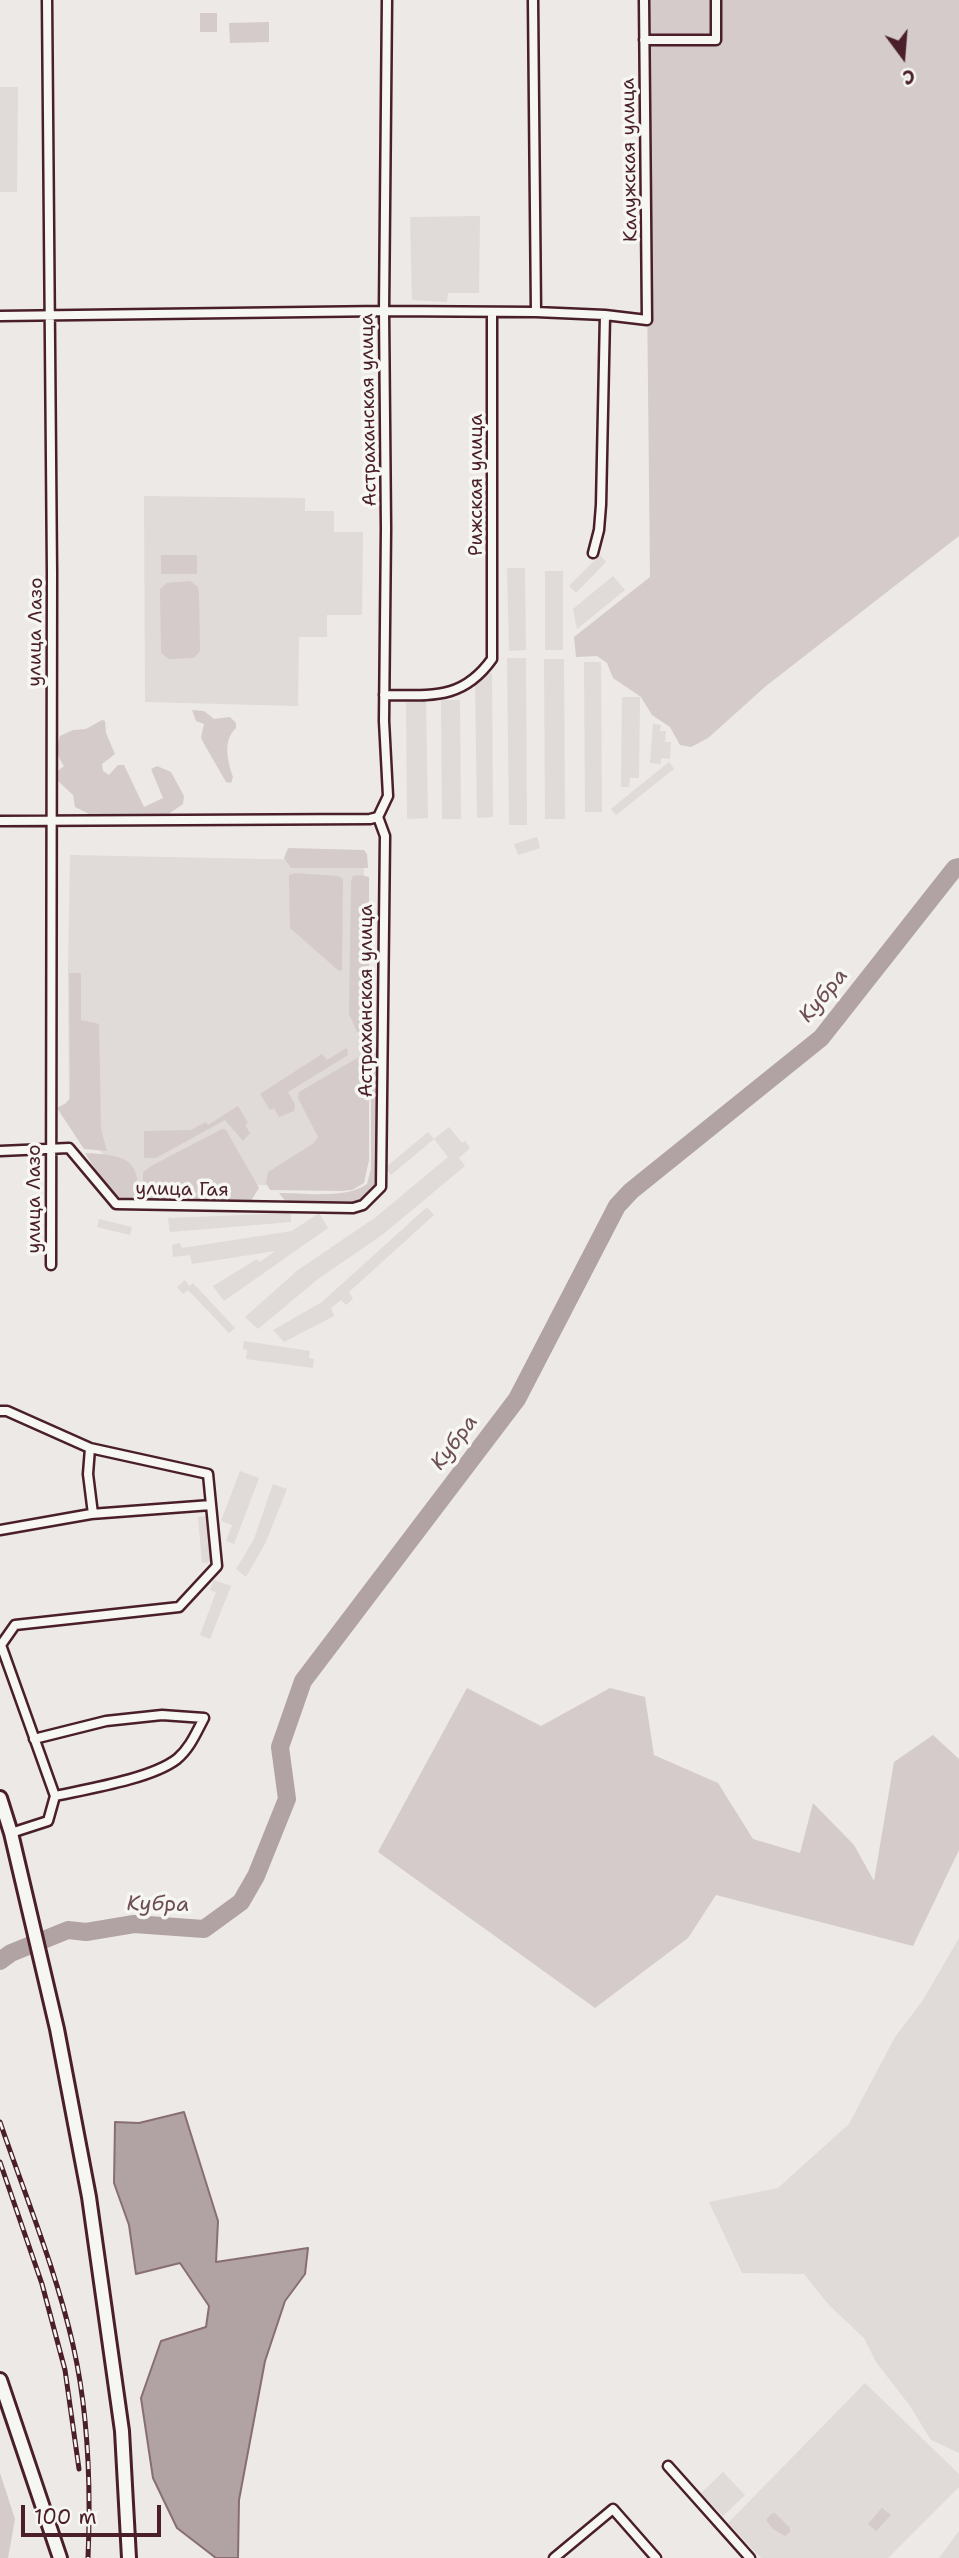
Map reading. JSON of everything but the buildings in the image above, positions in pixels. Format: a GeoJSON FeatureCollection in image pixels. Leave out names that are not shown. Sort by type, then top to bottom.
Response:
{"type":"FeatureCollection","features":[{"type":"Feature","properties":{"kind":"main road"},"geometry":{"type":"LineString","coordinates":[[0,1798],[23,1881],[57,2028],[100,2264],[122,2431],[130,2558]]}},
{"type":"Feature","properties":{"kind":"main road"},"geometry":{"type":"LineString","coordinates":[[0,2380],[57,2556]]}},
{"type":"Feature","properties":{"kind":"street","name":"улица Лазо"},"geometry":{"type":"LineString","coordinates":[[47,0],[52,572],[51,1265]]}},
{"type":"Feature","properties":{"kind":"street","name":"Астраханская улица"},"geometry":{"type":"LineString","coordinates":[[381,1187],[385,836],[378,817],[388,796],[384,695],[387,0]]}},
{"type":"Feature","properties":{"kind":"street"},"geometry":{"type":"LineString","coordinates":[[533,0],[536,313]]}},
{"type":"Feature","properties":{"kind":"street","name":"Калужская улица"},"geometry":{"type":"LineString","coordinates":[[606,315],[647,320],[644,0]]}},
{"type":"Feature","properties":{"kind":"street"},"geometry":{"type":"LineString","coordinates":[[645,40],[716,40],[716,0]]}},
{"type":"Feature","properties":{"kind":"street"},"geometry":{"type":"LineString","coordinates":[[0,316],[384,311],[606,315],[601,505],[599,530],[593,553]]}},
{"type":"Feature","properties":{"kind":"street","name":"Рижская улица"},"geometry":{"type":"LineString","coordinates":[[384,695],[451,693],[483,670],[493,656],[492,314]]}},
{"type":"Feature","properties":{"kind":"street"},"geometry":{"type":"LineString","coordinates":[[0,821],[378,817]]}},
{"type":"Feature","properties":{"kind":"street","name":"улица Гая"},"geometry":{"type":"LineString","coordinates":[[0,1151],[69,1148],[116,1204],[353,1208],[363,1205],[381,1187]]}},
{"type":"Feature","properties":{"kind":"street"},"geometry":{"type":"LineString","coordinates":[[0,1411],[7,1411],[90,1448],[208,1474],[217,1566],[179,1607],[15,1625],[1,1645],[55,1796],[48,1821],[11,1833]]}},
{"type":"Feature","properties":{"kind":"street"},"geometry":{"type":"LineString","coordinates":[[90,1448],[88,1474],[93,1514]]}},
{"type":"Feature","properties":{"kind":"street"},"geometry":{"type":"LineString","coordinates":[[0,1530],[93,1514],[211,1505]]}},
{"type":"Feature","properties":{"kind":"street"},"geometry":{"type":"LineString","coordinates":[[34,1739],[106,1721],[162,1715],[204,1718],[190,1746],[175,1760],[146,1773],[55,1796]]}},
{"type":"Feature","properties":{"kind":"street"},"geometry":{"type":"LineString","coordinates":[[668,2466],[750,2558]]}},
{"type":"Feature","properties":{"kind":"street"},"geometry":{"type":"LineString","coordinates":[[554,2558],[613,2509],[656,2558]]}},
{"type":"Feature","properties":{"kind":"shaded area"},"geometry":{"type":"Polygon","coordinates":[[[644,0],[959,0],[959,536],[766,686],[708,738],[691,747],[680,745],[670,727],[652,715],[641,697],[613,678],[607,663],[597,656],[576,657],[574,637],[650,577],[644,0]]]}},
{"type":"Feature","properties":{"kind":"shaded area"},"geometry":{"type":"Polygon","coordinates":[[[200,13],[217,13],[217,32],[200,32],[200,13]]]}},
{"type":"Feature","properties":{"kind":"shaded area"},"geometry":{"type":"Polygon","coordinates":[[[269,22],[269,42],[230,43],[229,23],[269,22]]]}},
{"type":"Feature","properties":{"kind":"shaded area"},"geometry":{"type":"Polygon","coordinates":[[[0,87],[18,87],[17,192],[0,192],[0,87]]]}},
{"type":"Feature","properties":{"kind":"shaded area"},"geometry":{"type":"Polygon","coordinates":[[[480,216],[479,293],[448,293],[447,302],[412,300],[410,217],[480,216]]]}},
{"type":"Feature","properties":{"kind":"shaded area"},"geometry":{"type":"Polygon","coordinates":[[[144,496],[305,498],[305,511],[334,511],[334,532],[363,532],[362,615],[327,615],[327,637],[299,637],[298,706],[145,702],[144,496]]]}},
{"type":"Feature","properties":{"kind":"shaded area"},"geometry":{"type":"Polygon","coordinates":[[[161,555],[197,555],[197,574],[161,574],[161,555]]]}},
{"type":"Feature","properties":{"kind":"shaded area"},"geometry":{"type":"Polygon","coordinates":[[[600,555],[606,562],[576,593],[569,586],[600,555]]]}},
{"type":"Feature","properties":{"kind":"shaded area"},"geometry":{"type":"Polygon","coordinates":[[[507,568],[525,568],[526,650],[509,651],[507,568]]]}},
{"type":"Feature","properties":{"kind":"shaded area"},"geometry":{"type":"Polygon","coordinates":[[[545,571],[563,571],[563,650],[545,650],[545,571]]]}},
{"type":"Feature","properties":{"kind":"shaded area"},"geometry":{"type":"Polygon","coordinates":[[[613,576],[625,590],[577,629],[573,609],[613,576]]]}},
{"type":"Feature","properties":{"kind":"shaded area"},"geometry":{"type":"Polygon","coordinates":[[[190,581],[198,587],[199,594],[200,651],[194,658],[169,659],[161,653],[160,589],[167,583],[190,581]]]}},
{"type":"Feature","properties":{"kind":"shaded area"},"geometry":{"type":"Polygon","coordinates":[[[507,658],[526,658],[527,825],[509,825],[507,658]]]}},
{"type":"Feature","properties":{"kind":"shaded area"},"geometry":{"type":"Polygon","coordinates":[[[544,659],[564,659],[565,819],[545,819],[544,659]]]}},
{"type":"Feature","properties":{"kind":"shaded area"},"geometry":{"type":"Polygon","coordinates":[[[584,662],[601,662],[602,812],[585,812],[584,662]]]}},
{"type":"Feature","properties":{"kind":"shaded area"},"geometry":{"type":"Polygon","coordinates":[[[482,673],[492,673],[493,817],[477,818],[475,679],[482,673]]]}},
{"type":"Feature","properties":{"kind":"shaded area"},"geometry":{"type":"Polygon","coordinates":[[[622,697],[640,697],[639,778],[630,778],[629,787],[621,787],[622,697]]]}},
{"type":"Feature","properties":{"kind":"shaded area"},"geometry":{"type":"Polygon","coordinates":[[[441,700],[460,700],[461,819],[442,819],[441,700]]]}},
{"type":"Feature","properties":{"kind":"shaded area"},"geometry":{"type":"Polygon","coordinates":[[[426,701],[428,818],[407,819],[406,702],[426,701]]]}},
{"type":"Feature","properties":{"kind":"shaded area"},"geometry":{"type":"Polygon","coordinates":[[[192,710],[204,711],[214,719],[230,717],[236,723],[228,745],[233,777],[231,783],[226,782],[203,742],[201,737],[204,724],[196,721],[192,710]]]}},
{"type":"Feature","properties":{"kind":"shaded area"},"geometry":{"type":"Polygon","coordinates":[[[105,721],[106,733],[115,754],[102,764],[103,771],[109,775],[118,765],[124,765],[144,807],[163,798],[151,769],[157,766],[171,772],[184,796],[183,804],[157,818],[89,814],[75,807],[73,795],[58,781],[58,771],[64,766],[57,752],[60,736],[73,730],[86,729],[105,721]]]}},
{"type":"Feature","properties":{"kind":"shaded area"},"geometry":{"type":"Polygon","coordinates":[[[653,724],[661,725],[660,731],[666,731],[665,742],[671,742],[670,759],[661,758],[661,764],[650,763],[653,724]]]}},
{"type":"Feature","properties":{"kind":"shaded area"},"geometry":{"type":"Polygon","coordinates":[[[669,762],[674,769],[616,815],[611,809],[669,762]]]}},
{"type":"Feature","properties":{"kind":"shaded area"},"geometry":{"type":"Polygon","coordinates":[[[537,837],[540,848],[518,855],[514,844],[537,837]]]}},
{"type":"Feature","properties":{"kind":"shaded area"},"geometry":{"type":"Polygon","coordinates":[[[288,848],[364,850],[368,868],[291,868],[284,858],[288,848]]]}},
{"type":"Feature","properties":{"kind":"shaded area"},"geometry":{"type":"Polygon","coordinates":[[[70,855],[364,861],[362,1139],[325,1186],[121,1183],[69,1101],[70,855]]]}},
{"type":"Feature","properties":{"kind":"shaded area"},"geometry":{"type":"Polygon","coordinates":[[[295,873],[338,876],[343,879],[342,970],[339,971],[290,928],[289,875],[295,873]]]}},
{"type":"Feature","properties":{"kind":"shaded area"},"geometry":{"type":"Polygon","coordinates":[[[353,876],[369,877],[369,1033],[363,1035],[357,1032],[349,1014],[351,882],[353,876]]]}},
{"type":"Feature","properties":{"kind":"shaded area"},"geometry":{"type":"Polygon","coordinates":[[[69,973],[81,973],[81,1020],[99,1024],[101,1129],[107,1151],[84,1149],[57,1108],[70,1098],[69,973]]]}},
{"type":"Feature","properties":{"kind":"shaded area"},"geometry":{"type":"Polygon","coordinates":[[[361,1042],[369,1042],[369,1160],[364,1183],[352,1190],[341,1191],[270,1190],[266,1183],[268,1172],[314,1143],[318,1137],[298,1098],[299,1092],[361,1056],[361,1042]]]}},
{"type":"Feature","properties":{"kind":"shaded area"},"geometry":{"type":"Polygon","coordinates":[[[371,1045],[379,1051],[379,1184],[359,1204],[289,1206],[279,1193],[348,1192],[367,1184],[371,1169],[371,1045]]]}},
{"type":"Feature","properties":{"kind":"shaded area"},"geometry":{"type":"Polygon","coordinates":[[[347,1048],[348,1055],[288,1092],[295,1105],[294,1111],[279,1117],[274,1108],[270,1110],[260,1094],[322,1054],[327,1060],[347,1048]]]}},
{"type":"Feature","properties":{"kind":"shaded area"},"geometry":{"type":"Polygon","coordinates":[[[238,1106],[248,1123],[245,1125],[250,1133],[243,1141],[225,1120],[156,1158],[144,1158],[144,1131],[191,1130],[206,1122],[208,1125],[238,1106]]]}},
{"type":"Feature","properties":{"kind":"shaded area"},"geometry":{"type":"Polygon","coordinates":[[[449,1127],[462,1143],[465,1141],[470,1148],[459,1158],[465,1166],[382,1235],[318,1279],[258,1329],[245,1317],[298,1270],[376,1217],[448,1157],[434,1139],[449,1127]]]}},
{"type":"Feature","properties":{"kind":"shaded area"},"geometry":{"type":"Polygon","coordinates":[[[222,1129],[226,1130],[259,1188],[249,1204],[146,1201],[143,1194],[143,1172],[222,1129]]]}},
{"type":"Feature","properties":{"kind":"shaded area"},"geometry":{"type":"Polygon","coordinates":[[[428,1132],[434,1139],[391,1175],[385,1168],[428,1132]]]}},
{"type":"Feature","properties":{"kind":"shaded area"},"geometry":{"type":"Polygon","coordinates":[[[85,1153],[125,1160],[136,1173],[138,1197],[127,1201],[119,1199],[109,1191],[85,1153]]]}},
{"type":"Feature","properties":{"kind":"shaded area"},"geometry":{"type":"Polygon","coordinates":[[[427,1207],[434,1215],[349,1292],[353,1299],[346,1305],[341,1300],[331,1308],[334,1316],[284,1342],[273,1330],[322,1302],[427,1207]]]}},
{"type":"Feature","properties":{"kind":"shaded area"},"geometry":{"type":"Polygon","coordinates":[[[291,1213],[291,1222],[170,1232],[168,1218],[291,1213]]]}},
{"type":"Feature","properties":{"kind":"shaded area"},"geometry":{"type":"Polygon","coordinates":[[[319,1213],[328,1228],[224,1301],[213,1286],[257,1259],[260,1262],[275,1251],[192,1264],[190,1255],[173,1257],[172,1245],[180,1243],[182,1248],[292,1231],[319,1213]]]}},
{"type":"Feature","properties":{"kind":"shaded area"},"geometry":{"type":"Polygon","coordinates":[[[99,1219],[132,1227],[130,1235],[97,1227],[99,1219]]]}},
{"type":"Feature","properties":{"kind":"shaded area"},"geometry":{"type":"Polygon","coordinates":[[[185,1280],[189,1286],[193,1283],[235,1328],[229,1333],[188,1290],[183,1294],[177,1287],[185,1280]]]}},
{"type":"Feature","properties":{"kind":"shaded area"},"geometry":{"type":"Polygon","coordinates":[[[244,1341],[310,1351],[309,1358],[314,1359],[313,1368],[246,1359],[244,1341]]]}},
{"type":"Feature","properties":{"kind":"shaded area"},"geometry":{"type":"Polygon","coordinates":[[[240,1471],[259,1478],[234,1544],[226,1541],[232,1525],[221,1521],[240,1471]]]}},
{"type":"Feature","properties":{"kind":"shaded area"},"geometry":{"type":"Polygon","coordinates":[[[273,1484],[287,1489],[265,1544],[246,1577],[236,1569],[254,1539],[273,1484]]]}},
{"type":"Feature","properties":{"kind":"shaded area"},"geometry":{"type":"Polygon","coordinates":[[[208,1516],[212,1562],[202,1563],[198,1517],[208,1516]]]}},
{"type":"Feature","properties":{"kind":"shaded area"},"geometry":{"type":"Polygon","coordinates":[[[214,1580],[231,1586],[210,1639],[200,1635],[216,1592],[210,1590],[214,1580]]]}},
{"type":"Feature","properties":{"kind":"shaded area"},"geometry":{"type":"Polygon","coordinates":[[[467,1688],[541,1726],[610,1688],[645,1697],[654,1755],[718,1783],[753,1839],[800,1853],[813,1803],[854,1845],[874,1881],[894,1762],[933,1735],[959,1759],[959,1850],[913,1946],[716,1895],[688,1938],[595,2008],[378,1852],[467,1688]]]}},
{"type":"Feature","properties":{"kind":"shaded area"},"geometry":{"type":"Polygon","coordinates":[[[959,1938],[959,2453],[931,2440],[910,2406],[876,2362],[864,2338],[829,2305],[804,2274],[742,2273],[709,2202],[778,2188],[849,2124],[895,2037],[923,2000],[959,1938]]]}},
{"type":"Feature","properties":{"kind":"shaded area"},"geometry":{"type":"Polygon","coordinates":[[[184,2112],[218,2221],[216,2262],[308,2248],[305,2274],[285,2301],[265,2361],[239,2500],[238,2558],[216,2558],[177,2528],[153,2478],[141,2398],[161,2341],[206,2327],[209,2306],[180,2263],[136,2274],[129,2225],[114,2183],[115,2122],[139,2123],[184,2112]]]}},
{"type":"Feature","properties":{"kind":"shaded area"},"geometry":{"type":"Polygon","coordinates":[[[865,2383],[959,2474],[959,2487],[888,2558],[761,2558],[728,2523],[865,2383]]]}},
{"type":"Feature","properties":{"kind":"shaded area"},"geometry":{"type":"Polygon","coordinates":[[[723,2472],[745,2495],[723,2516],[701,2493],[723,2472]]]}},
{"type":"Feature","properties":{"kind":"shaded area"},"geometry":{"type":"Polygon","coordinates":[[[0,2473],[15,2519],[8,2558],[0,2558],[0,2473]]]}},
{"type":"Feature","properties":{"kind":"shaded area"},"geometry":{"type":"Polygon","coordinates":[[[882,2508],[891,2515],[876,2531],[868,2524],[882,2508]]]}},
{"type":"Feature","properties":{"kind":"shaded area"},"geometry":{"type":"Polygon","coordinates":[[[775,2513],[790,2528],[790,2532],[785,2536],[773,2529],[766,2520],[775,2513]]]}},
{"type":"Feature","properties":{"kind":"shaded area"},"geometry":{"type":"Polygon","coordinates":[[[959,2531],[959,2558],[939,2558],[959,2531]]]}},
{"type":"Feature","properties":{"kind":"waterway","name":"Кубра"},"geometry":{"type":"LineString","coordinates":[[0,1961],[11,1953],[68,1930],[86,1932],[134,1924],[204,1929],[241,1902],[256,1876],[287,1799],[280,1747],[303,1681],[517,1399],[617,1206],[631,1191],[821,1038],[955,868],[959,867]]}},
{"type":"Feature","properties":{"kind":"railway"},"geometry":{"type":"LineString","coordinates":[[0,2122],[40,2233],[73,2345],[83,2398],[88,2451],[88,2558]]}},
{"type":"Feature","properties":{"kind":"railway"},"geometry":{"type":"LineString","coordinates":[[0,2162],[42,2284],[65,2370],[79,2469]]}}]}
